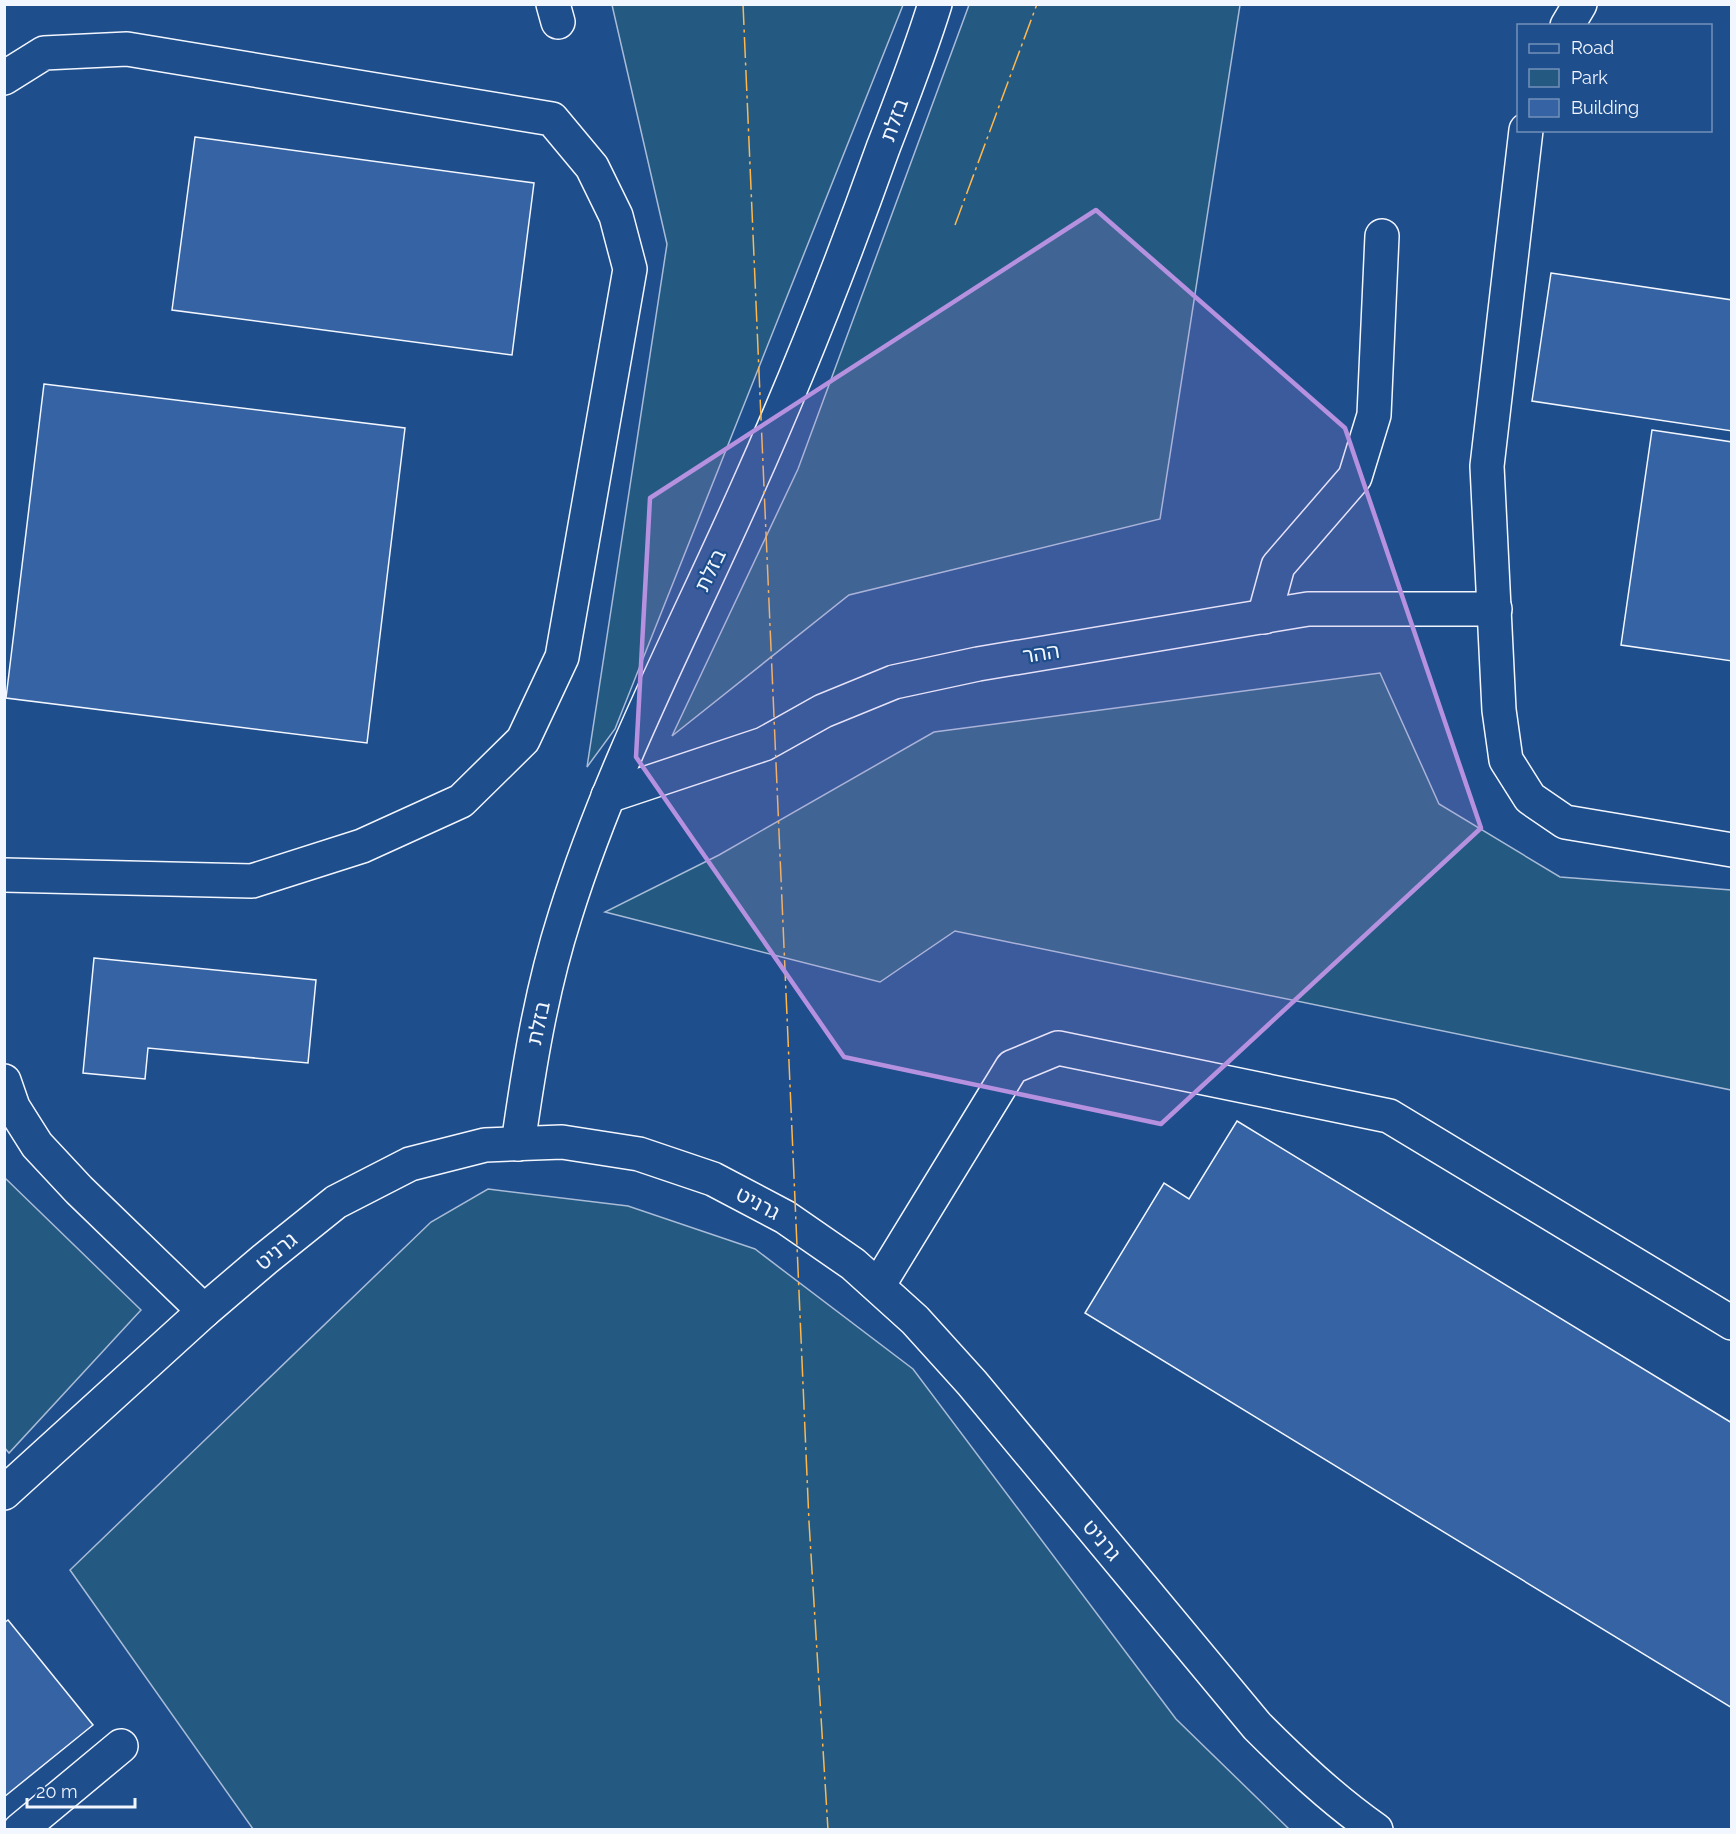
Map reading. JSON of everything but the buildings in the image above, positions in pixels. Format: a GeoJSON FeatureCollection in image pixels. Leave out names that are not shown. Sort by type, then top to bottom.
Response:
{"type":"FeatureCollection","features":[{"type":"Feature","properties":{"kind":"street","name":"בזלת"},"geometry":{"type":"LineString","coordinates":[[518,1144],[535,1032],[548,975],[568,907],[608,796],[789,391],[867,192],[935,4]]}},
{"type":"Feature","properties":{"kind":"street"},"geometry":{"type":"LineString","coordinates":[[1568,24],[1580,4]]}},
{"type":"Feature","properties":{"kind":"street"},"geometry":{"type":"LineString","coordinates":[[4,78],[44,53],[127,49],[552,119],[592,167],[616,216],[630,269],[562,657],[523,740],[461,801],[362,846],[252,881],[4,875]]}},
{"type":"Feature","properties":{"kind":"street"},"geometry":{"type":"LineString","coordinates":[[1526,132],[1487,466],[1499,710],[1506,760],[1530,798],[1565,822],[1731,850]]}},
{"type":"Feature","properties":{"kind":"street"},"geometry":{"type":"LineString","coordinates":[[1264,616],[1278,566],[1355,477],[1374,415],[1382,236]]}},
{"type":"Feature","properties":{"kind":"street","name":"ההר"},"geometry":{"type":"LineString","coordinates":[[608,796],[764,744],[824,711],[894,682],[978,664],[1308,609],[1495,609]]}},
{"type":"Feature","properties":{"kind":"street"},"geometry":{"type":"LineString","coordinates":[[878,1286],[1012,1067],[1058,1048],[1389,1116],[1731,1323]]}},
{"type":"Feature","properties":{"kind":"street"},"geometry":{"type":"LineString","coordinates":[[4,1080],[14,1107],[37,1145],[79,1190],[204,1311]]}},
{"type":"Feature","properties":{"kind":"street","name":"גרניט"},"geometry":{"type":"LineString","coordinates":[[4,1493],[204,1311],[336,1202],[410,1164],[485,1145],[562,1142],[639,1154],[713,1179],[785,1216],[853,1263],[915,1320],[972,1383],[1257,1726],[1303,1772],[1347,1810],[1376,1830]]}},
{"type":"Feature","properties":{"kind":"street"},"geometry":{"type":"LineString","coordinates":[[20,1830],[121,1746]]}},
{"type":"Feature","properties":{"kind":"highlighted area"},"geometry":{"type":"Polygon","coordinates":[[[1096,210],[1345,428],[1481,828],[1161,1124],[844,1057],[636,757],[650,498],[1096,210]]]}},
{"type":"Feature","properties":{"kind":"green space"},"geometry":{"type":"Polygon","coordinates":[[[612,5],[903,5],[615,729],[587,767],[667,244],[612,5]]]}},
{"type":"Feature","properties":{"kind":"green space"},"geometry":{"type":"Polygon","coordinates":[[[969,5],[1240,5],[1160,519],[849,595],[672,736],[798,469],[969,5]]]}},
{"type":"Feature","properties":{"kind":"green space"},"geometry":{"type":"Polygon","coordinates":[[[1380,673],[1439,804],[1560,877],[1731,890],[1731,1090],[955,931],[880,982],[605,912],[719,855],[934,732],[1380,673]]]}},
{"type":"Feature","properties":{"kind":"green space"},"geometry":{"type":"Polygon","coordinates":[[[5,1178],[141,1310],[9,1453],[4,1447],[5,1178]]]}},
{"type":"Feature","properties":{"kind":"green space"},"geometry":{"type":"Polygon","coordinates":[[[488,1189],[628,1206],[755,1249],[913,1369],[1176,1719],[1289,1829],[253,1829],[70,1570],[431,1222],[488,1189]]]}},
{"type":"Feature","properties":{"kind":"power"},"geometry":{"type":"LineString","coordinates":[[743,4],[809,1522],[828,1830]]}},
{"type":"Feature","properties":{"kind":"power"},"geometry":{"type":"LineString","coordinates":[[955,225],[1037,4]]}}]}
